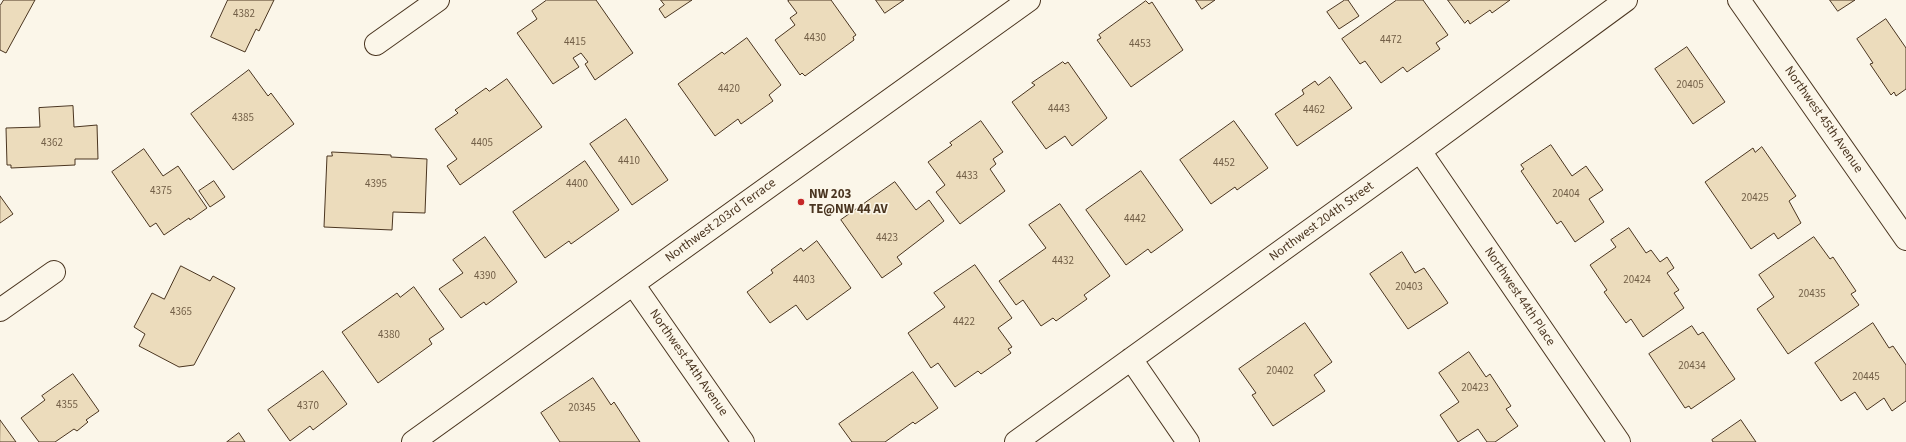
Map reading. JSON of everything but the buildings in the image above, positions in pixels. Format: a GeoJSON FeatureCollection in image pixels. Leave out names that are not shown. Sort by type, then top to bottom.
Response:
{"type":"FeatureCollection","features":[{"type":"Feature","properties":{"kind":"street"},"geometry":{"type":"LineString","coordinates":[[376,44],[438,0]]}},
{"type":"Feature","properties":{"kind":"street","name":"Northwest 203rd Terrace"},"geometry":{"type":"LineString","coordinates":[[412,442],[1029,0]]}},
{"type":"Feature","properties":{"kind":"street","name":"Northwest 204th Street"},"geometry":{"type":"LineString","coordinates":[[1016,442],[1420,152],[1626,0]]}},
{"type":"Feature","properties":{"kind":"street","name":"Northwest 45th Avenue"},"geometry":{"type":"LineString","coordinates":[[1739,0],[1906,239]]}},
{"type":"Feature","properties":{"kind":"street","name":"Northwest 44th Place"},"geometry":{"type":"LineString","coordinates":[[1420,152],[1619,442]]}},
{"type":"Feature","properties":{"kind":"street"},"geometry":{"type":"LineString","coordinates":[[0,310],[54,272]]}},
{"type":"Feature","properties":{"kind":"street","name":"Northwest 44th Avenue"},"geometry":{"type":"LineString","coordinates":[[633,284],[743,442]]}},
{"type":"Feature","properties":{"kind":"street"},"geometry":{"type":"LineString","coordinates":[[1131,359],[1188,442]]}},
{"type":"Feature","properties":{"kind":"place","name":"NW 203 TE@NW 44 AV"},"geometry":{"type":"Point","coordinates":[801,202]}}]}
